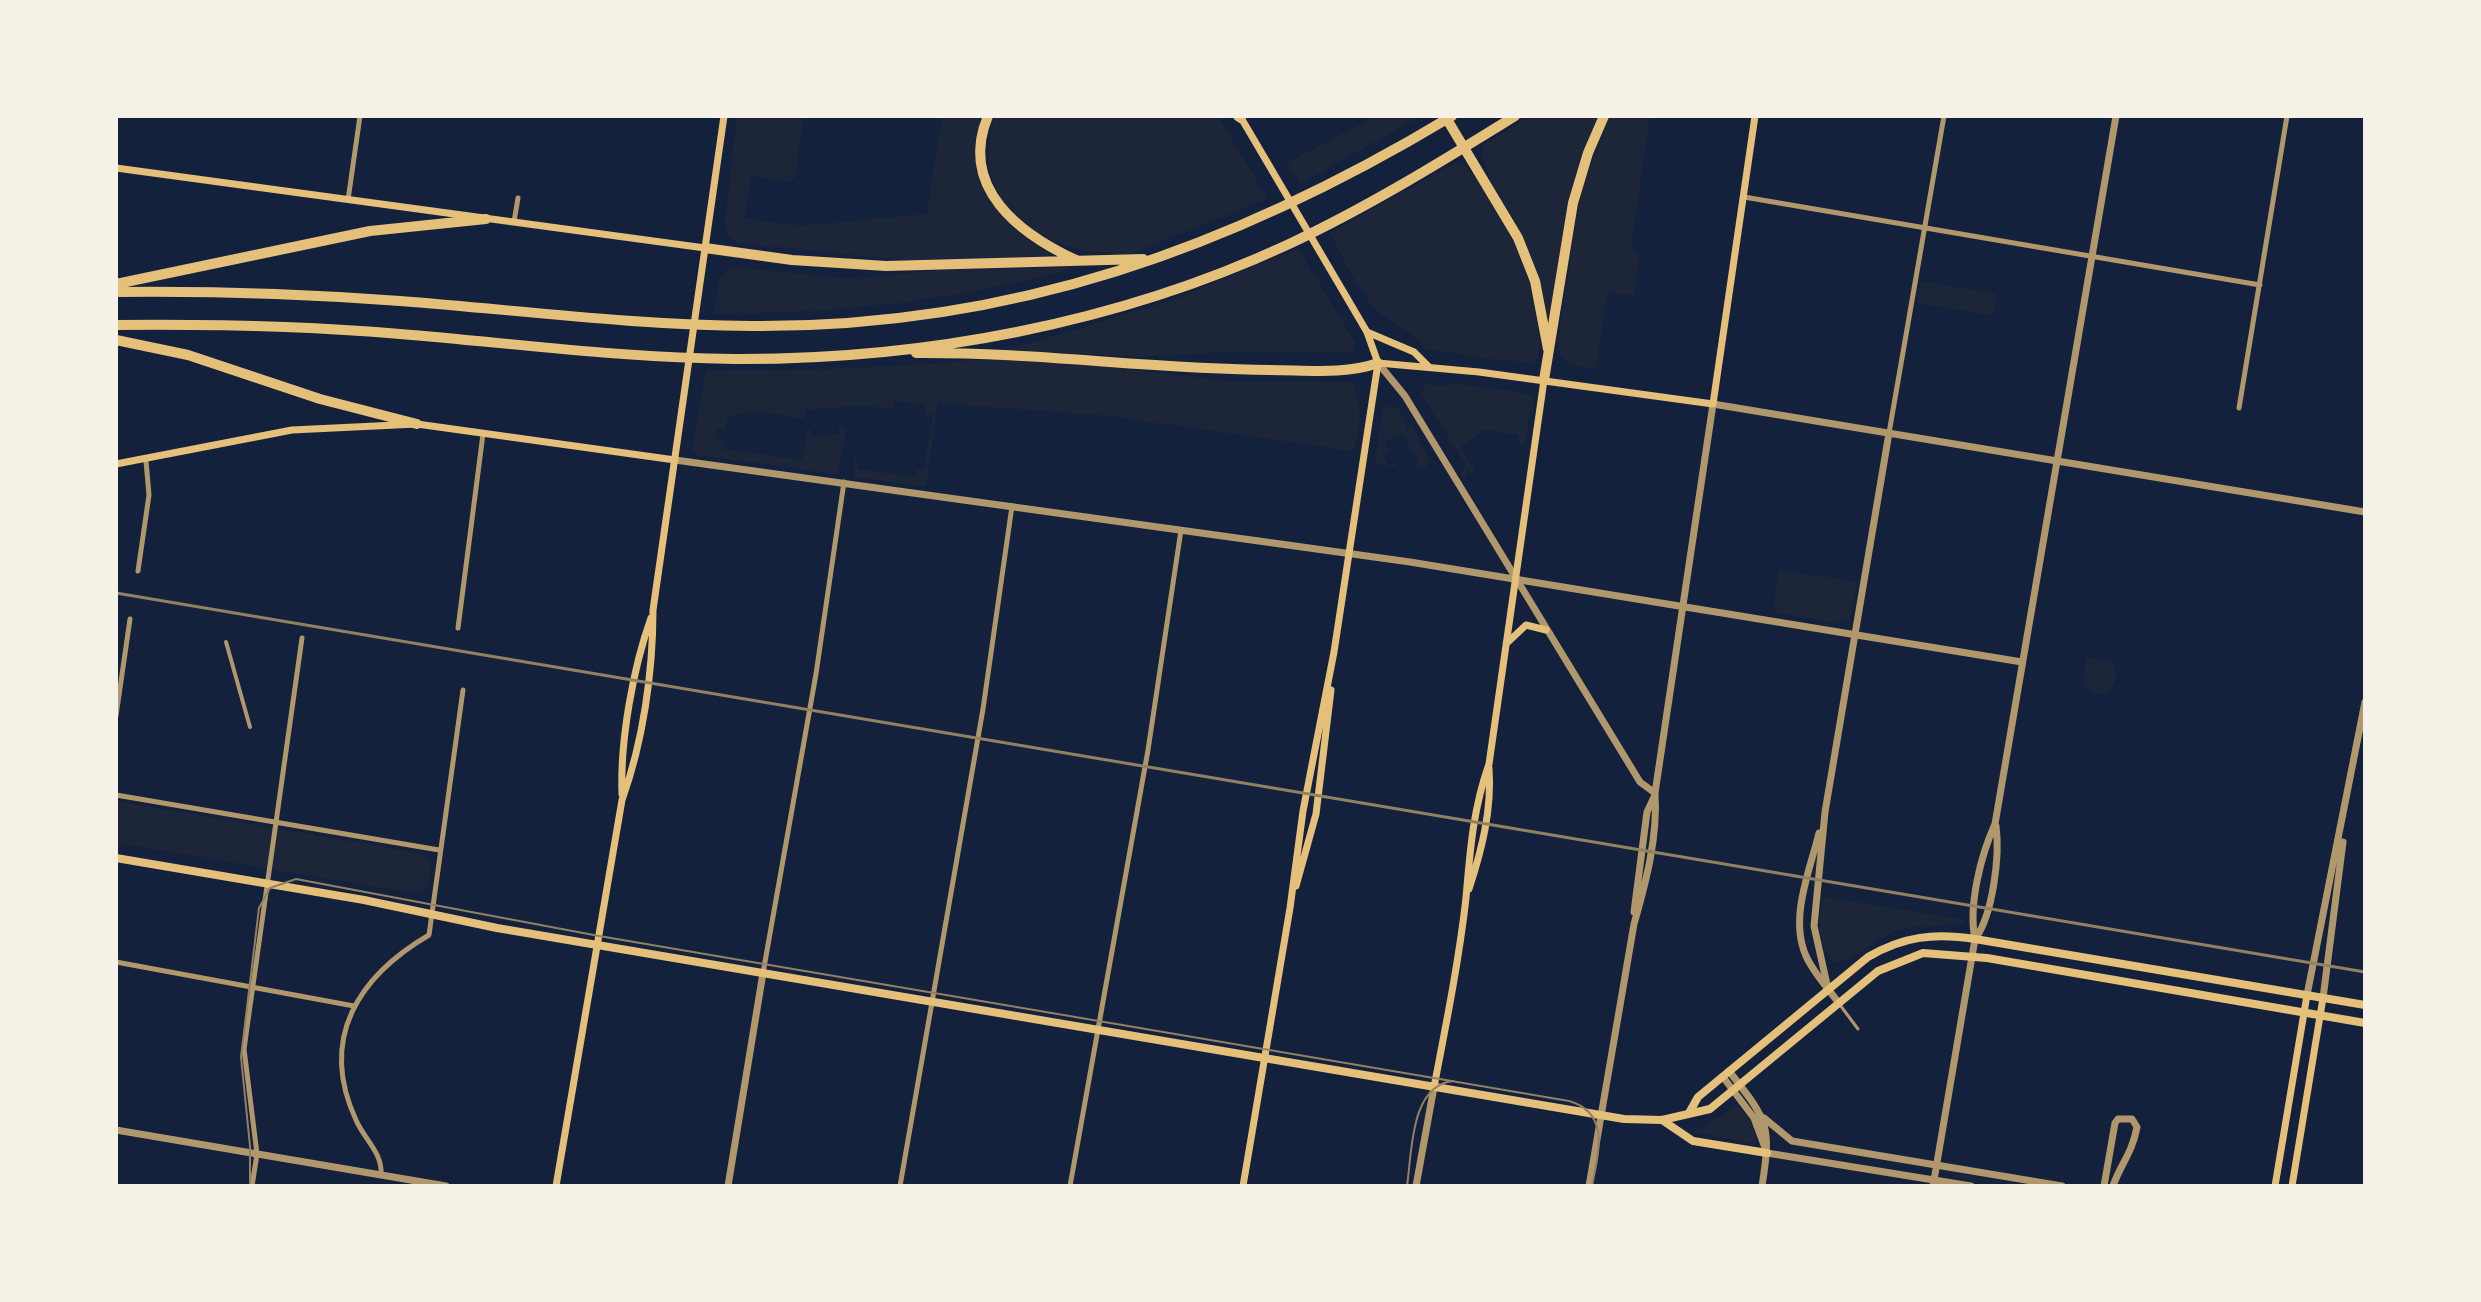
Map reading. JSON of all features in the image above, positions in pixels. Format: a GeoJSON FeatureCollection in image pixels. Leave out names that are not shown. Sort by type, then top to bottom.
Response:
{"type":"FeatureCollection","features":[{"type":"Feature","properties":{"kind":"highway"},"geometry":{"type":"LineString","coordinates":[[988,116],[982,146],[983,164],[998,206],[1025,232],[1081,262]]}},
{"type":"Feature","properties":{"kind":"highway"},"geometry":{"type":"LineString","coordinates":[[1445,116],[1518,238],[1535,281],[1548,351]]}},
{"type":"Feature","properties":{"kind":"highway"},"geometry":{"type":"LineString","coordinates":[[116,292],[315,296],[642,322],[802,325],[873,320],[999,302],[1101,277],[1157,259],[1222,236],[1310,197],[1452,116]]}},
{"type":"Feature","properties":{"kind":"highway"},"geometry":{"type":"LineString","coordinates":[[862,354],[948,344],[1072,319],[1198,280],[1339,220],[1405,184],[1515,116]]}},
{"type":"Feature","properties":{"kind":"highway"},"geometry":{"type":"LineString","coordinates":[[1544,380],[1555,328],[1573,203],[1588,153],[1604,116]]}},
{"type":"Feature","properties":{"kind":"highway"},"geometry":{"type":"LineString","coordinates":[[116,284],[349,235],[486,219]]}},
{"type":"Feature","properties":{"kind":"highway"},"geometry":{"type":"LineString","coordinates":[[705,248],[792,260],[886,266],[1157,259]]}},
{"type":"Feature","properties":{"kind":"highway"},"geometry":{"type":"LineString","coordinates":[[116,325],[285,327],[716,358],[995,352],[1231,369],[1357,371],[1378,363]]}},
{"type":"Feature","properties":{"kind":"highway"},"geometry":{"type":"LineString","coordinates":[[116,340],[188,355],[320,399],[388,414],[417,424]]}},
{"type":"Feature","properties":{"kind":"main road"},"geometry":{"type":"LineString","coordinates":[[556,1186],[622,800],[631,775],[648,677],[653,610],[724,116]]}},
{"type":"Feature","properties":{"kind":"main road"},"geometry":{"type":"LineString","coordinates":[[1378,363],[1544,380],[1713,404],[1755,116]]}},
{"type":"Feature","properties":{"kind":"main road"},"geometry":{"type":"LineString","coordinates":[[1240,117],[1367,332],[1378,363],[1334,652],[1303,811],[1290,908],[1243,1186]]}},
{"type":"Feature","properties":{"kind":"main road"},"geometry":{"type":"LineString","coordinates":[[116,168],[705,248]]}},
{"type":"Feature","properties":{"kind":"main road"},"geometry":{"type":"LineString","coordinates":[[1367,332],[1414,352],[1429,367]]}},
{"type":"Feature","properties":{"kind":"main road"},"geometry":{"type":"LineString","coordinates":[[1466,898],[1481,851],[1491,798],[1489,764],[1544,380]]}},
{"type":"Feature","properties":{"kind":"main road"},"geometry":{"type":"LineString","coordinates":[[116,464],[146,461],[292,430],[417,424],[675,460]]}},
{"type":"Feature","properties":{"kind":"main road"},"geometry":{"type":"LineString","coordinates":[[1506,644],[1526,625],[1546,630]]}},
{"type":"Feature","properties":{"kind":"main road"},"geometry":{"type":"LineString","coordinates":[[1290,908],[1316,814],[1334,652]]}},
{"type":"Feature","properties":{"kind":"main road"},"geometry":{"type":"LineString","coordinates":[[1434,1087],[1466,898],[1468,849],[1478,795],[1489,764]]}},
{"type":"Feature","properties":{"kind":"main road"},"geometry":{"type":"LineString","coordinates":[[116,858],[763,973],[1601,1116],[1662,1120],[1710,1109],[1878,971],[1907,957],[1938,952],[2365,1023]]}},
{"type":"Feature","properties":{"kind":"main road"},"geometry":{"type":"LineString","coordinates":[[1689,1113],[1698,1097],[1868,957],[1893,943],[1929,935],[1975,939],[2119,962],[2365,1005]]}},
{"type":"Feature","properties":{"kind":"main road"},"geometry":{"type":"LineString","coordinates":[[2107,978],[2119,962]]}},
{"type":"Feature","properties":{"kind":"main road"},"geometry":{"type":"LineString","coordinates":[[2275,1186],[2307,995]]}},
{"type":"Feature","properties":{"kind":"main road"},"geometry":{"type":"LineString","coordinates":[[2292,1186],[2323,998]]}},
{"type":"Feature","properties":{"kind":"main road"},"geometry":{"type":"LineString","coordinates":[[1662,1120],[1693,1141],[1767,1153]]}},
{"type":"Feature","properties":{"kind":"main road"},"geometry":{"type":"LineString","coordinates":[[2286,1121],[2302,1124]]}},
{"type":"Feature","properties":{"kind":"street"},"geometry":{"type":"LineString","coordinates":[[348,201],[360,116]]}},
{"type":"Feature","properties":{"kind":"street"},"geometry":{"type":"LineString","coordinates":[[1828,989],[1815,939],[1825,812],[1944,116]]}},
{"type":"Feature","properties":{"kind":"street"},"geometry":{"type":"LineString","coordinates":[[1934,1183],[1975,939],[1972,919],[1986,844],[1995,824],[2116,116]]}},
{"type":"Feature","properties":{"kind":"street"},"geometry":{"type":"LineString","coordinates":[[2239,408],[2287,116]]}},
{"type":"Feature","properties":{"kind":"street"},"geometry":{"type":"LineString","coordinates":[[1744,197],[2260,285]]}},
{"type":"Feature","properties":{"kind":"street"},"geometry":{"type":"LineString","coordinates":[[514,223],[518,198]]}},
{"type":"Feature","properties":{"kind":"street"},"geometry":{"type":"LineString","coordinates":[[1378,363],[1407,399],[1640,782],[1655,793]]}},
{"type":"Feature","properties":{"kind":"street"},"geometry":{"type":"LineString","coordinates":[[1589,1186],[1634,924],[1646,883],[1656,812],[1655,793],[1713,404],[2365,512]]}},
{"type":"Feature","properties":{"kind":"street"},"geometry":{"type":"LineString","coordinates":[[458,628],[483,434]]}},
{"type":"Feature","properties":{"kind":"street"},"geometry":{"type":"LineString","coordinates":[[675,460],[844,481],[1516,578],[2022,662]]}},
{"type":"Feature","properties":{"kind":"street"},"geometry":{"type":"LineString","coordinates":[[138,571],[149,495],[146,461]]}},
{"type":"Feature","properties":{"kind":"street"},"geometry":{"type":"LineString","coordinates":[[728,1186],[814,688],[844,481]]}},
{"type":"Feature","properties":{"kind":"street"},"geometry":{"type":"LineString","coordinates":[[900,1186],[983,709],[1012,505]]}},
{"type":"Feature","properties":{"kind":"street"},"geometry":{"type":"LineString","coordinates":[[1070,1186],[1148,750],[1181,530]]}},
{"type":"Feature","properties":{"kind":"street"},"geometry":{"type":"LineString","coordinates":[[116,716],[130,619]]}},
{"type":"Feature","properties":{"kind":"street"},"geometry":{"type":"LineString","coordinates":[[252,1186],[257,1154],[244,1066],[252,988],[302,638]]}},
{"type":"Feature","properties":{"kind":"street"},"geometry":{"type":"LineString","coordinates":[[226,642],[250,727]]}},
{"type":"Feature","properties":{"kind":"street"},"geometry":{"type":"LineString","coordinates":[[381,1175],[379,1158],[354,1117],[344,1078],[344,1035],[354,1006],[378,971],[429,935],[463,690]]}},
{"type":"Feature","properties":{"kind":"street"},"geometry":{"type":"LineString","coordinates":[[2307,995],[2345,820],[2365,702]]}},
{"type":"Feature","properties":{"kind":"street"},"geometry":{"type":"LineString","coordinates":[[116,795],[439,850]]}},
{"type":"Feature","properties":{"kind":"street"},"geometry":{"type":"LineString","coordinates":[[1825,812],[1804,893],[1800,926],[1804,952],[1838,1002]]}},
{"type":"Feature","properties":{"kind":"street"},"geometry":{"type":"LineString","coordinates":[[2323,998],[2340,888],[2345,820]]}},
{"type":"Feature","properties":{"kind":"street"},"geometry":{"type":"LineString","coordinates":[[1975,939],[1985,925],[1999,845],[1995,824]]}},
{"type":"Feature","properties":{"kind":"street"},"geometry":{"type":"LineString","coordinates":[[116,962],[354,1006]]}},
{"type":"Feature","properties":{"kind":"street"},"geometry":{"type":"LineString","coordinates":[[1726,1074],[1764,1118],[1792,1141],[2062,1186]]}},
{"type":"Feature","properties":{"kind":"street"},"geometry":{"type":"LineString","coordinates":[[1416,1186],[1434,1087]]}},
{"type":"Feature","properties":{"kind":"street"},"geometry":{"type":"LineString","coordinates":[[1737,1087],[1754,1118],[1767,1153]]}},
{"type":"Feature","properties":{"kind":"street"},"geometry":{"type":"LineString","coordinates":[[1762,1186],[1767,1153],[1764,1118]]}},
{"type":"Feature","properties":{"kind":"street"},"geometry":{"type":"LineString","coordinates":[[2104,1186],[2115,1123],[2118,1119],[2132,1119],[2137,1127],[2132,1151],[2117,1171],[2113,1186]]}},
{"type":"Feature","properties":{"kind":"street"},"geometry":{"type":"LineString","coordinates":[[116,1130],[446,1186]]}},
{"type":"Feature","properties":{"kind":"street"},"geometry":{"type":"LineString","coordinates":[[1767,1153],[1934,1183],[1971,1186]]}},
{"type":"Feature","properties":{"kind":"lane"},"geometry":{"type":"LineString","coordinates":[[1838,1002],[1858,1029]]}},
{"type":"Feature","properties":{"kind":"shaded area"},"geometry":{"type":"Polygon","coordinates":[[[737,116],[804,116],[795,177],[790,182],[751,176],[745,218],[797,226],[927,214],[942,116],[982,116],[977,158],[989,196],[1014,228],[1049,252],[1048,256],[915,261],[739,243],[729,237],[725,223],[737,116]]]}},
{"type":"Feature","properties":{"kind":"shaded area"},"geometry":{"type":"Polygon","coordinates":[[[995,116],[1218,116],[1268,199],[1133,253],[1102,253],[1072,248],[1045,237],[1022,222],[1003,202],[992,178],[989,149],[995,116]]]}},
{"type":"Feature","properties":{"kind":"shaded area"},"geometry":{"type":"Polygon","coordinates":[[[1375,116],[1421,116],[1300,184],[1287,163],[1375,116]]]}},
{"type":"Feature","properties":{"kind":"shaded area"},"geometry":{"type":"Polygon","coordinates":[[[1531,116],[1599,116],[1574,190],[1551,318],[1547,318],[1526,244],[1490,179],[1483,156],[1483,145],[1531,116]]]}},
{"type":"Feature","properties":{"kind":"shaded area"},"geometry":{"type":"Polygon","coordinates":[[[1609,116],[1650,116],[1631,247],[1640,254],[1634,296],[1607,292],[1596,369],[1567,362],[1557,347],[1580,193],[1609,116]]]}},
{"type":"Feature","properties":{"kind":"shaded area"},"geometry":{"type":"Polygon","coordinates":[[[1458,161],[1481,186],[1511,238],[1526,274],[1539,329],[1538,359],[1531,364],[1424,349],[1415,337],[1370,302],[1330,233],[1458,161]]]}},
{"type":"Feature","properties":{"kind":"shaded area"},"geometry":{"type":"Polygon","coordinates":[[[1298,248],[1356,344],[1352,353],[1225,352],[1145,357],[1008,350],[1178,298],[1298,248]]]}},
{"type":"Feature","properties":{"kind":"shaded area"},"geometry":{"type":"Polygon","coordinates":[[[732,267],[855,279],[937,270],[1068,267],[1068,270],[980,290],[892,303],[804,311],[714,314],[720,277],[732,267]]]}},
{"type":"Feature","properties":{"kind":"shaded area"},"geometry":{"type":"Polygon","coordinates":[[[1921,281],[1997,294],[1993,316],[1917,303],[1921,281]]]}},
{"type":"Feature","properties":{"kind":"shaded area"},"geometry":{"type":"Polygon","coordinates":[[[993,358],[1085,364],[1224,381],[1352,382],[1359,407],[1358,434],[1353,451],[1110,416],[938,403],[926,487],[854,477],[854,460],[858,460],[857,469],[915,477],[917,469],[924,470],[933,415],[925,414],[925,405],[894,401],[893,409],[865,405],[805,410],[805,419],[744,413],[727,420],[725,429],[717,428],[716,439],[724,441],[723,449],[802,460],[807,430],[811,429],[812,437],[839,434],[839,426],[842,426],[846,431],[838,474],[697,455],[692,451],[706,371],[808,370],[993,358]]]}},
{"type":"Feature","properties":{"kind":"shaded area"},"geometry":{"type":"Polygon","coordinates":[[[1452,383],[1525,393],[1533,397],[1533,413],[1530,413],[1525,444],[1518,443],[1518,435],[1485,430],[1461,446],[1475,471],[1471,473],[1469,470],[1464,479],[1461,474],[1466,465],[1421,393],[1426,384],[1442,386],[1452,383]]]}},
{"type":"Feature","properties":{"kind":"shaded area"},"geometry":{"type":"Polygon","coordinates":[[[1383,407],[1398,407],[1408,430],[1409,421],[1429,458],[1426,468],[1413,467],[1419,461],[1402,434],[1384,441],[1390,451],[1383,456],[1389,466],[1396,462],[1398,468],[1375,464],[1383,407]]]}},
{"type":"Feature","properties":{"kind":"shaded area"},"geometry":{"type":"Polygon","coordinates":[[[1779,570],[1857,582],[1850,619],[1840,624],[1776,613],[1774,603],[1779,570]]]}},
{"type":"Feature","properties":{"kind":"shaded area"},"geometry":{"type":"Polygon","coordinates":[[[2087,657],[2111,661],[2116,676],[2115,684],[2109,691],[2097,694],[2083,685],[2087,657]]]}},
{"type":"Feature","properties":{"kind":"shaded area"},"geometry":{"type":"Polygon","coordinates":[[[116,801],[420,853],[430,863],[428,886],[422,893],[413,893],[116,843],[116,801]]]}},
{"type":"Feature","properties":{"kind":"shaded area"},"geometry":{"type":"Polygon","coordinates":[[[1824,897],[1965,922],[1897,930],[1848,959],[1835,963],[1824,948],[1820,932],[1824,897]]]}},
{"type":"Feature","properties":{"kind":"shaded area"},"geometry":{"type":"Polygon","coordinates":[[[1737,1106],[1754,1125],[1756,1144],[1693,1132],[1737,1106]]]}},
{"type":"Feature","properties":{"kind":"shaded area"},"geometry":{"type":"Polygon","coordinates":[[[1957,1174],[2027,1186],[1954,1177],[1957,1174]]]}},
{"type":"Feature","properties":{"kind":"tram line"},"geometry":{"type":"LineString","coordinates":[[250,1186],[250,1146],[241,1057],[259,908],[270,888],[296,879],[599,936],[1569,1101],[1582,1107],[1596,1125],[1598,1148],[1592,1186]]}},
{"type":"Feature","properties":{"kind":"tram line"},"geometry":{"type":"LineString","coordinates":[[1407,1186],[1412,1139],[1421,1107],[1429,1094],[1440,1085],[1454,1081]]}},
{"type":"Feature","properties":{"kind":"railway"},"geometry":{"type":"LineString","coordinates":[[116,593],[2365,972]]}}]}
